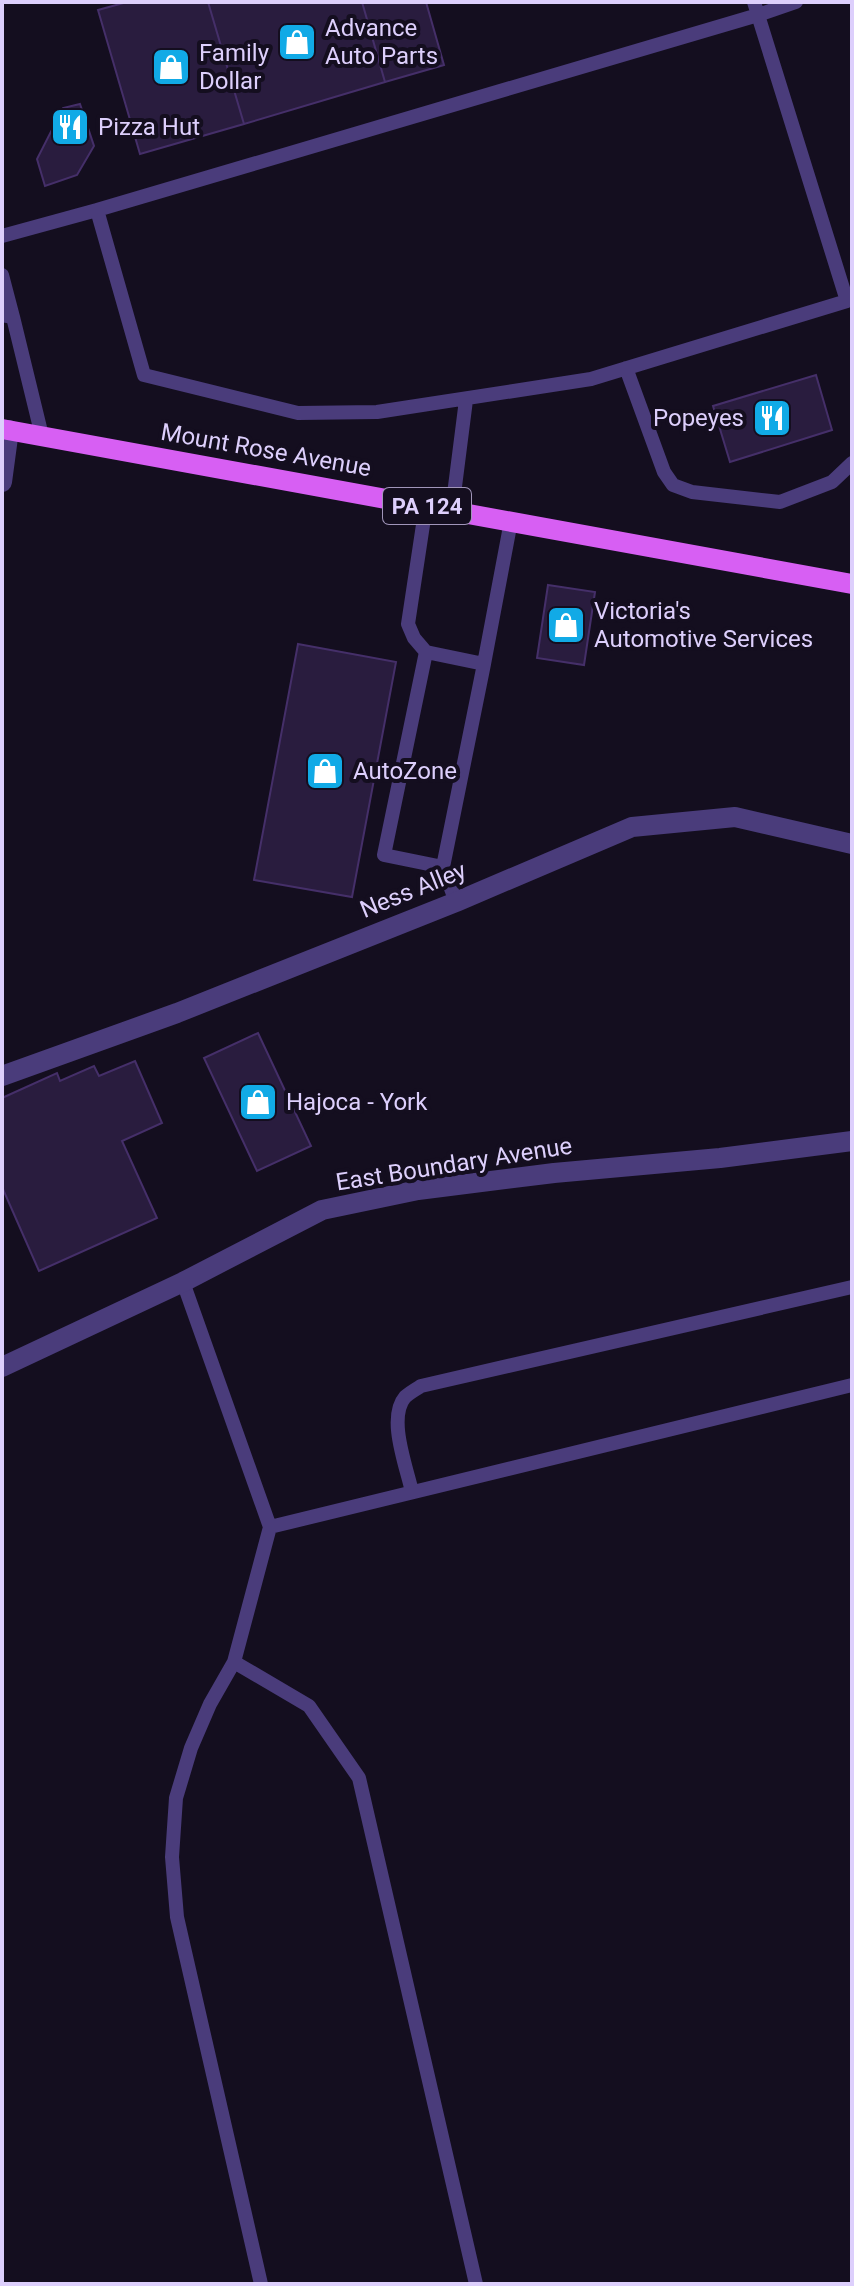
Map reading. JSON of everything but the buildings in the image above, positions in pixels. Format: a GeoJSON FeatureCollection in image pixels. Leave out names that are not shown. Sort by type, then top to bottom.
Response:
{"type":"FeatureCollection","features":[{"type":"Feature","properties":{"kind":"main road","name":"Mount Rose Avenue"},"geometry":{"type":"LineString","coordinates":[[6,429],[852,584]]}},
{"type":"Feature","properties":{"kind":"street"},"geometry":{"type":"LineString","coordinates":[[2,482],[6,429]]}},
{"type":"Feature","properties":{"kind":"street","name":"Ness Alley"},"geometry":{"type":"LineString","coordinates":[[2,1076],[177,1013],[456,902],[632,827],[735,817],[852,844]]}},
{"type":"Feature","properties":{"kind":"street","name":"East Boundary Avenue"},"geometry":{"type":"LineString","coordinates":[[2,1367],[183,1282],[322,1210],[433,1188],[852,1141]]}},
{"type":"Feature","properties":{"kind":"lane"},"geometry":{"type":"LineString","coordinates":[[2,236],[97,210],[756,8],[796,2]]}},
{"type":"Feature","properties":{"kind":"lane"},"geometry":{"type":"LineString","coordinates":[[756,8],[850,300],[852,318]]}},
{"type":"Feature","properties":{"kind":"lane"},"geometry":{"type":"LineString","coordinates":[[97,210],[144,375],[298,413],[377,412],[591,379],[850,300]]}},
{"type":"Feature","properties":{"kind":"lane"},"geometry":{"type":"LineString","coordinates":[[2,275],[8,316],[42,436]]}},
{"type":"Feature","properties":{"kind":"lane"},"geometry":{"type":"LineString","coordinates":[[626,368],[664,472],[673,485],[692,492],[780,502],[832,482],[852,463]]}},
{"type":"Feature","properties":{"kind":"lane"},"geometry":{"type":"LineString","coordinates":[[452,510],[466,400]]}},
{"type":"Feature","properties":{"kind":"lane"},"geometry":{"type":"LineString","coordinates":[[426,505],[408,624],[414,638],[426,652],[484,664]]}},
{"type":"Feature","properties":{"kind":"lane"},"geometry":{"type":"LineString","coordinates":[[456,902],[443,867],[511,521]]}},
{"type":"Feature","properties":{"kind":"lane"},"geometry":{"type":"LineString","coordinates":[[426,652],[384,855],[443,867]]}},
{"type":"Feature","properties":{"kind":"lane"},"geometry":{"type":"LineString","coordinates":[[183,1282],[270,1527],[234,1662],[210,1704],[191,1748],[176,1798],[172,1857],[177,1917],[261,2284]]}},
{"type":"Feature","properties":{"kind":"lane"},"geometry":{"type":"LineString","coordinates":[[412,1492],[397,1427],[398,1410],[406,1396],[421,1386],[852,1287]]}},
{"type":"Feature","properties":{"kind":"lane"},"geometry":{"type":"LineString","coordinates":[[270,1527],[852,1385]]}},
{"type":"Feature","properties":{"kind":"lane"},"geometry":{"type":"LineString","coordinates":[[234,1662],[309,1706],[359,1778],[476,2284]]}},
{"type":"Feature","properties":{"kind":"place","name":"Advance Auto Parts"},"geometry":{"type":"Point","coordinates":[297,42]}},
{"type":"Feature","properties":{"kind":"place","name":"Family Dollar"},"geometry":{"type":"Point","coordinates":[171,67]}},
{"type":"Feature","properties":{"kind":"place","name":"Pizza Hut"},"geometry":{"type":"Point","coordinates":[70,127]}},
{"type":"Feature","properties":{"kind":"place","name":"Popeyes"},"geometry":{"type":"Point","coordinates":[772,418]}},
{"type":"Feature","properties":{"kind":"place","name":"Victoria's Automotive Services"},"geometry":{"type":"Point","coordinates":[566,625]}},
{"type":"Feature","properties":{"kind":"place","name":"AutoZone"},"geometry":{"type":"Point","coordinates":[325,771]}},
{"type":"Feature","properties":{"kind":"place","name":"Hajoca - York"},"geometry":{"type":"Point","coordinates":[258,1102]}}]}
